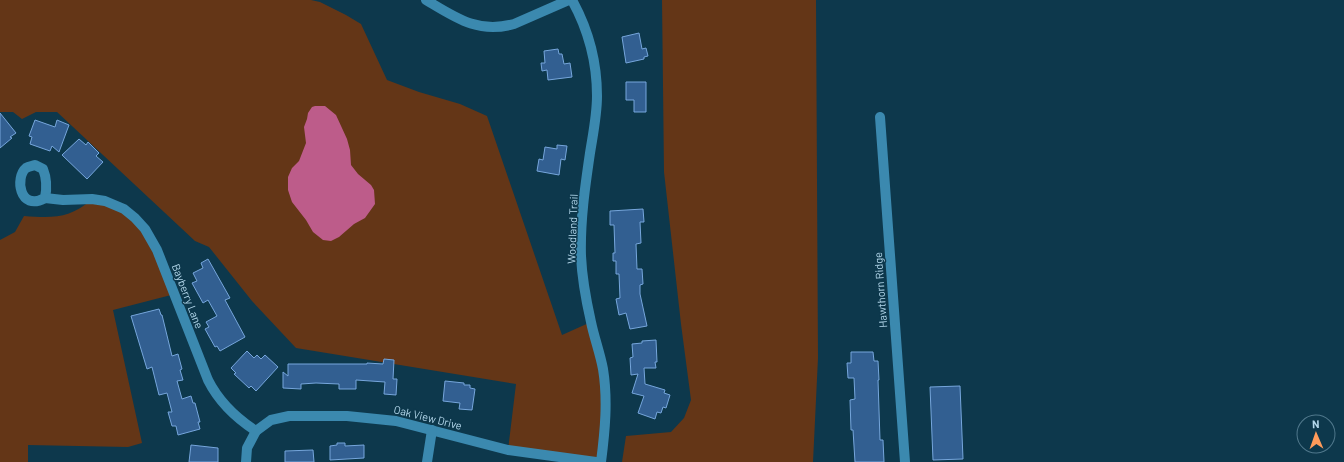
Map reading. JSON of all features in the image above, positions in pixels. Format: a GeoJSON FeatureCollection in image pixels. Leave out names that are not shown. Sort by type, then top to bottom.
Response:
{"type":"FeatureCollection","features":[{"type":"Feature","properties":{"kind":"street"},"geometry":{"type":"LineString","coordinates":[[426,0],[465,22],[490,27],[514,24],[570,0]]}},
{"type":"Feature","properties":{"kind":"street","name":"Woodland Trail"},"geometry":{"type":"LineString","coordinates":[[570,0],[582,21],[590,46],[595,71],[597,94],[596,114],[584,195],[581,250],[584,289],[600,354],[605,385],[606,416],[601,462]]}},
{"type":"Feature","properties":{"kind":"street","name":"Hawthorn Ridge"},"geometry":{"type":"LineString","coordinates":[[880,117],[905,462]]}},
{"type":"Feature","properties":{"kind":"street","name":"Bayberry Lane"},"geometry":{"type":"LineString","coordinates":[[45,198],[63,200],[92,199],[105,201],[124,209],[136,218],[157,250],[208,380],[215,393],[244,423],[256,431]]}},
{"type":"Feature","properties":{"kind":"street","name":"Oak View Drive"},"geometry":{"type":"LineString","coordinates":[[256,431],[271,420],[289,416],[347,416],[380,419],[396,421],[508,450],[596,462]]}},
{"type":"Feature","properties":{"kind":"street"},"geometry":{"type":"LineString","coordinates":[[427,462],[432,430]]}},
{"type":"Feature","properties":{"kind":"street"},"geometry":{"type":"LineString","coordinates":[[246,462],[247,448],[256,431]]}},
{"type":"Feature","properties":{"kind":"shaded area"},"geometry":{"type":"Polygon","coordinates":[[[0,0],[311,0],[320,2],[361,24],[387,80],[419,92],[460,104],[487,116],[562,335],[591,322],[603,369],[601,462],[508,450],[516,384],[296,348],[252,301],[209,247],[195,241],[57,112],[36,112],[22,119],[13,112],[0,112],[0,0]]]}},
{"type":"Feature","properties":{"kind":"shaded area"},"geometry":{"type":"Polygon","coordinates":[[[662,0],[816,0],[818,358],[813,462],[622,462],[626,436],[671,432],[684,418],[691,400],[664,172],[662,0]]]}},
{"type":"Feature","properties":{"kind":"shaded area"},"geometry":{"type":"Polygon","coordinates":[[[325,106],[336,115],[347,139],[350,150],[351,165],[374,190],[375,204],[365,218],[331,241],[323,240],[313,232],[292,202],[288,190],[288,177],[292,168],[299,161],[306,143],[304,127],[308,113],[312,107],[325,106]]]}},
{"type":"Feature","properties":{"kind":"shaded area"},"geometry":{"type":"Polygon","coordinates":[[[92,199],[135,218],[175,294],[113,310],[142,443],[128,447],[28,445],[28,462],[0,462],[0,240],[15,232],[24,216],[52,217],[68,214],[84,206],[92,199]]]}},
{"type":"Feature","properties":{"kind":"building"},"geometry":{"type":"Polygon","coordinates":[[[639,33],[642,49],[646,48],[648,56],[644,57],[644,59],[626,63],[622,37],[639,33]]]}},
{"type":"Feature","properties":{"kind":"building"},"geometry":{"type":"Polygon","coordinates":[[[558,49],[559,54],[562,54],[564,64],[570,63],[572,77],[548,80],[547,70],[542,71],[541,63],[545,63],[544,51],[558,49]]]}},
{"type":"Feature","properties":{"kind":"building"},"geometry":{"type":"Polygon","coordinates":[[[626,82],[646,82],[646,112],[634,112],[634,100],[626,100],[626,82]]]}},
{"type":"Feature","properties":{"kind":"building"},"geometry":{"type":"Polygon","coordinates":[[[0,113],[16,133],[0,148],[0,113]]]}},
{"type":"Feature","properties":{"kind":"building"},"geometry":{"type":"Polygon","coordinates":[[[35,120],[55,127],[57,120],[69,125],[59,152],[52,146],[50,151],[30,144],[32,137],[29,136],[35,120]]]}},
{"type":"Feature","properties":{"kind":"building"},"geometry":{"type":"Polygon","coordinates":[[[79,139],[86,145],[88,142],[99,153],[96,156],[103,162],[87,179],[62,155],[79,139]]]}},
{"type":"Feature","properties":{"kind":"building"},"geometry":{"type":"Polygon","coordinates":[[[557,145],[567,146],[565,160],[561,159],[559,175],[537,171],[539,159],[543,160],[545,147],[557,149],[557,145]]]}},
{"type":"Feature","properties":{"kind":"building"},"geometry":{"type":"Polygon","coordinates":[[[643,209],[644,222],[640,222],[641,243],[636,244],[637,269],[642,269],[643,284],[640,285],[640,294],[647,326],[630,329],[626,313],[619,315],[616,299],[620,298],[619,274],[616,274],[616,261],[613,261],[613,253],[615,253],[614,225],[610,225],[610,211],[643,209]]]}},
{"type":"Feature","properties":{"kind":"building"},"geometry":{"type":"Polygon","coordinates":[[[208,259],[230,298],[225,300],[245,337],[220,351],[217,346],[215,347],[205,329],[209,327],[206,322],[217,316],[208,300],[203,303],[192,283],[197,281],[193,273],[203,268],[201,263],[208,259]]]}},
{"type":"Feature","properties":{"kind":"building"},"geometry":{"type":"Polygon","coordinates":[[[159,309],[162,315],[172,356],[178,354],[182,369],[180,370],[183,380],[177,381],[182,399],[191,396],[193,403],[195,403],[200,422],[198,422],[200,429],[178,435],[176,426],[172,426],[168,412],[172,412],[167,393],[159,395],[152,367],[147,369],[131,316],[159,309]]]}},
{"type":"Feature","properties":{"kind":"building"},"geometry":{"type":"Polygon","coordinates":[[[656,340],[656,368],[644,368],[645,384],[665,390],[664,393],[670,395],[666,408],[663,407],[661,413],[657,412],[655,419],[638,413],[644,396],[632,393],[638,374],[631,375],[630,358],[633,357],[632,344],[642,343],[642,341],[656,340]]]}},
{"type":"Feature","properties":{"kind":"building"},"geometry":{"type":"Polygon","coordinates":[[[247,351],[254,358],[257,355],[261,359],[265,355],[278,367],[256,391],[251,386],[249,388],[234,374],[236,373],[231,368],[247,351]]]}},
{"type":"Feature","properties":{"kind":"building"},"geometry":{"type":"Polygon","coordinates":[[[851,352],[873,352],[874,361],[878,361],[880,440],[883,440],[884,462],[855,462],[853,430],[851,430],[850,400],[855,399],[854,378],[848,378],[847,363],[851,363],[851,352]]]}},
{"type":"Feature","properties":{"kind":"building"},"geometry":{"type":"Polygon","coordinates":[[[384,359],[394,360],[393,379],[397,379],[396,395],[384,394],[385,382],[356,380],[356,389],[339,389],[339,384],[316,383],[301,384],[301,389],[283,388],[283,372],[288,376],[288,364],[383,364],[384,359]]]}},
{"type":"Feature","properties":{"kind":"building"},"geometry":{"type":"Polygon","coordinates":[[[445,381],[464,383],[464,385],[470,385],[470,388],[475,389],[472,410],[459,409],[460,403],[443,401],[445,381]]]}},
{"type":"Feature","properties":{"kind":"building"},"geometry":{"type":"Polygon","coordinates":[[[960,386],[963,459],[933,460],[930,387],[960,386]]]}},
{"type":"Feature","properties":{"kind":"building"},"geometry":{"type":"Polygon","coordinates":[[[337,443],[345,443],[345,446],[364,445],[364,458],[330,460],[330,446],[337,445],[337,443]]]}},
{"type":"Feature","properties":{"kind":"building"},"geometry":{"type":"Polygon","coordinates":[[[191,445],[218,448],[218,462],[189,462],[191,445]]]}},
{"type":"Feature","properties":{"kind":"building"},"geometry":{"type":"Polygon","coordinates":[[[313,450],[314,462],[285,462],[285,451],[313,450]]]}}]}
